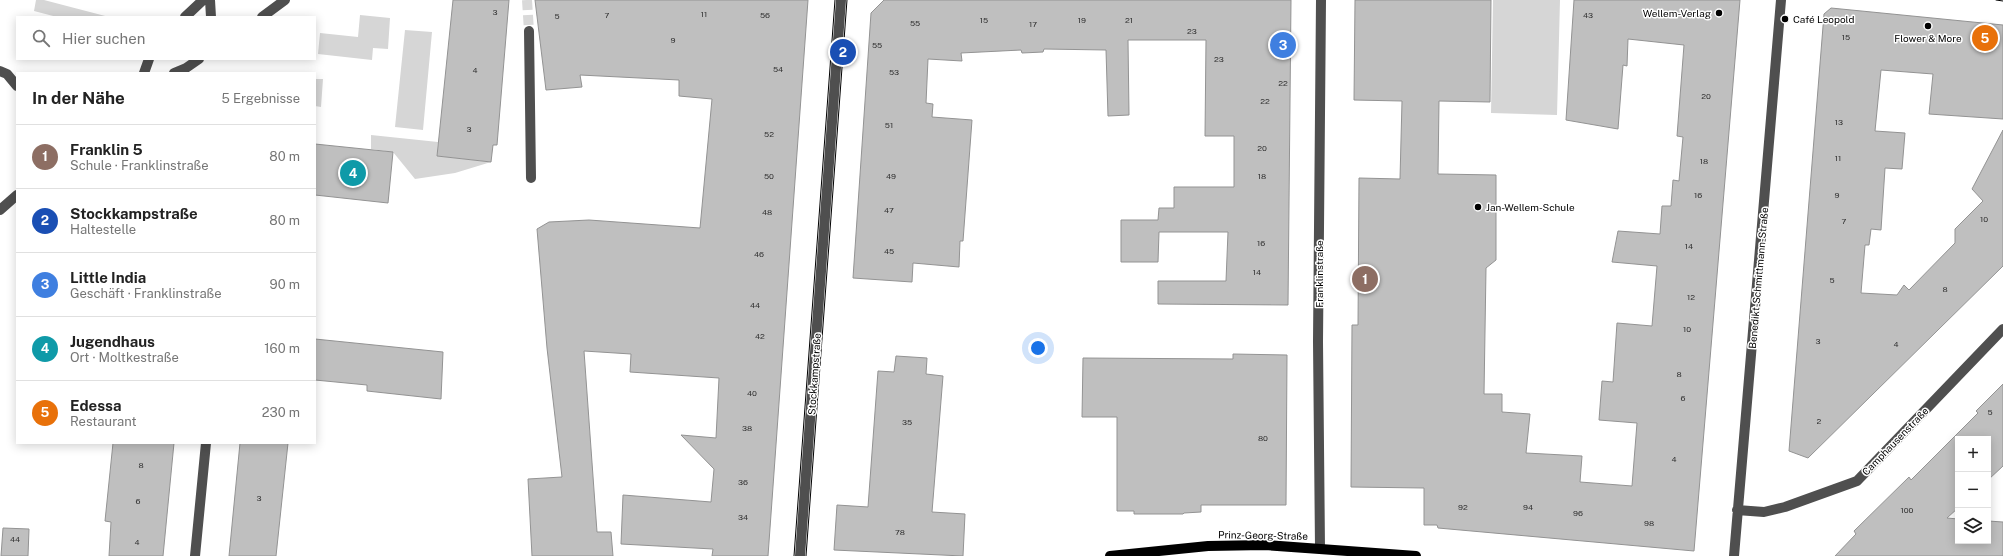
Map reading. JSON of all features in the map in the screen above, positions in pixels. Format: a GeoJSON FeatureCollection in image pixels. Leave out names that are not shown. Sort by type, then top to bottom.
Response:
{"type":"FeatureCollection","features":[{"type":"Feature","properties":{"kind":"main road","name":"Prinz-Georg-Straße"},"geometry":{"type":"LineString","coordinates":[[1110,556],[1208,546],[1265,545],[1416,556]]}},
{"type":"Feature","properties":{"kind":"street"},"geometry":{"type":"LineString","coordinates":[[186,16],[203,0]]}},
{"type":"Feature","properties":{"kind":"street"},"geometry":{"type":"LineString","coordinates":[[210,0],[211,16]]}},
{"type":"Feature","properties":{"kind":"street"},"geometry":{"type":"LineString","coordinates":[[263,16],[285,0]]}},
{"type":"Feature","properties":{"kind":"street","name":"Stockkampstraße"},"geometry":{"type":"LineString","coordinates":[[800,556],[841,0]]}},
{"type":"Feature","properties":{"kind":"street","name":"Franklinstraße"},"geometry":{"type":"LineString","coordinates":[[1320,548],[1318,334],[1321,0]]}},
{"type":"Feature","properties":{"kind":"street","name":"Benedikt-Schmittmann-Straße"},"geometry":{"type":"LineString","coordinates":[[1734,556],[1781,0]]}},
{"type":"Feature","properties":{"kind":"street"},"geometry":{"type":"LineString","coordinates":[[529,31],[531,178]]}},
{"type":"Feature","properties":{"kind":"street"},"geometry":{"type":"LineString","coordinates":[[144,72],[149,60]]}},
{"type":"Feature","properties":{"kind":"street"},"geometry":{"type":"LineString","coordinates":[[176,72],[186,68],[198,60]]}},
{"type":"Feature","properties":{"kind":"street"},"geometry":{"type":"LineString","coordinates":[[0,71],[7,74],[16,85]]}},
{"type":"Feature","properties":{"kind":"street"},"geometry":{"type":"LineString","coordinates":[[0,210],[16,196]]}},
{"type":"Feature","properties":{"kind":"street","name":"Camphausenstraße"},"geometry":{"type":"LineString","coordinates":[[1737,510],[1764,512],[1786,507],[1857,481],[2003,329]]}},
{"type":"Feature","properties":{"kind":"street"},"geometry":{"type":"LineString","coordinates":[[195,556],[206,444]]}},
{"type":"Feature","properties":{"kind":"shaded area"},"geometry":{"type":"Polygon","coordinates":[[[36,0],[44,0],[105,16],[53,16],[34,11],[36,0]]]}},
{"type":"Feature","properties":{"kind":"shaded area"},"geometry":{"type":"Polygon","coordinates":[[[1493,0],[1560,0],[1557,115],[1491,113],[1493,0]]]}},
{"type":"Feature","properties":{"kind":"shaded area"},"geometry":{"type":"Polygon","coordinates":[[[360,15],[390,18],[388,49],[373,48],[372,60],[318,54],[320,33],[358,37],[360,15]]]}},
{"type":"Feature","properties":{"kind":"shaded area"},"geometry":{"type":"Polygon","coordinates":[[[405,30],[432,32],[423,130],[395,127],[405,30]]]}},
{"type":"Feature","properties":{"kind":"shaded area"},"geometry":{"type":"Polygon","coordinates":[[[316,79],[323,79],[321,107],[316,106],[316,79]]]}},
{"type":"Feature","properties":{"kind":"shaded area"},"geometry":{"type":"Polygon","coordinates":[[[371,135],[438,142],[437,156],[491,162],[455,173],[415,179],[393,152],[371,149],[371,135]]]}},
{"type":"Feature","properties":{"kind":"building"},"geometry":{"type":"Polygon","coordinates":[[[453,0],[509,0],[497,145],[493,145],[491,162],[437,156],[453,0]]]}},
{"type":"Feature","properties":{"kind":"building"},"geometry":{"type":"Polygon","coordinates":[[[535,0],[808,0],[768,556],[712,556],[713,549],[621,544],[623,495],[711,502],[714,469],[681,435],[716,438],[719,378],[630,372],[631,354],[584,351],[597,532],[611,532],[613,556],[532,556],[528,479],[562,477],[547,348],[537,229],[549,222],[589,220],[700,228],[712,99],[679,96],[679,80],[580,75],[582,87],[546,90],[535,0]]]}},
{"type":"Feature","properties":{"kind":"building"},"geometry":{"type":"Polygon","coordinates":[[[884,0],[1291,0],[1288,305],[1158,304],[1158,281],[1226,281],[1228,232],[1159,232],[1158,262],[1121,262],[1121,220],[1158,220],[1159,208],[1174,208],[1174,187],[1234,187],[1234,136],[1205,136],[1206,40],[1128,40],[1129,115],[1108,116],[1106,50],[1044,49],[1043,52],[1022,53],[1021,50],[961,53],[962,61],[928,59],[926,103],[933,104],[932,117],[972,120],[963,241],[960,241],[959,267],[913,263],[912,282],[853,278],[871,13],[884,0]]]}},
{"type":"Feature","properties":{"kind":"building"},"geometry":{"type":"Polygon","coordinates":[[[1355,0],[1491,0],[1490,102],[1439,101],[1438,174],[1496,175],[1496,260],[1486,268],[1484,394],[1502,394],[1502,412],[1530,414],[1526,453],[1582,456],[1580,482],[1632,486],[1637,423],[1599,420],[1602,381],[1613,382],[1617,323],[1652,326],[1657,266],[1612,262],[1618,231],[1660,234],[1662,206],[1671,206],[1673,180],[1679,181],[1683,137],[1677,136],[1684,45],[1628,39],[1627,66],[1623,65],[1618,129],[1566,120],[1574,0],[1740,0],[1694,551],[1438,528],[1437,525],[1424,525],[1424,488],[1351,487],[1352,325],[1358,325],[1359,178],[1400,179],[1402,101],[1354,100],[1355,0]]]}},
{"type":"Feature","properties":{"kind":"building"},"geometry":{"type":"Polygon","coordinates":[[[1831,8],[2003,25],[2003,119],[1929,114],[1933,74],[1881,70],[1875,131],[1905,133],[1902,169],[1885,168],[1881,230],[1871,229],[1869,245],[1865,245],[1861,293],[1897,295],[1904,285],[1909,290],[1955,243],[1955,229],[1983,201],[1972,189],[2003,130],[2003,266],[1808,458],[1789,451],[1824,14],[1831,8]]]}},
{"type":"Feature","properties":{"kind":"building"},"geometry":{"type":"Polygon","coordinates":[[[316,144],[393,152],[388,203],[316,195],[316,144]]]}},
{"type":"Feature","properties":{"kind":"building"},"geometry":{"type":"Polygon","coordinates":[[[316,339],[443,352],[441,399],[367,391],[367,385],[316,380],[316,339]]]}},
{"type":"Feature","properties":{"kind":"building"},"geometry":{"type":"Polygon","coordinates":[[[1233,354],[1287,355],[1286,505],[1201,505],[1201,512],[1183,514],[1134,514],[1134,511],[1117,511],[1117,417],[1082,417],[1083,358],[1233,359],[1233,354]]]}},
{"type":"Feature","properties":{"kind":"building"},"geometry":{"type":"Polygon","coordinates":[[[896,356],[927,358],[926,374],[943,376],[932,512],[965,514],[963,556],[834,550],[837,505],[868,507],[878,371],[894,372],[896,356]]]}},
{"type":"Feature","properties":{"kind":"building"},"geometry":{"type":"Polygon","coordinates":[[[2003,384],[2003,466],[1991,477],[1991,436],[1955,436],[1978,413],[1976,411],[2003,384]]]}},
{"type":"Feature","properties":{"kind":"building"},"geometry":{"type":"Polygon","coordinates":[[[1955,436],[1955,511],[1947,518],[1955,519],[1955,544],[1991,544],[1991,521],[2003,522],[2003,556],[1835,556],[1856,534],[1854,531],[1909,477],[1911,480],[1955,436]]]}},
{"type":"Feature","properties":{"kind":"building"},"geometry":{"type":"Polygon","coordinates":[[[113,444],[174,444],[163,556],[109,556],[111,522],[105,521],[113,444]]]}},
{"type":"Feature","properties":{"kind":"building"},"geometry":{"type":"Polygon","coordinates":[[[240,444],[288,444],[276,556],[229,556],[240,444]]]}},
{"type":"Feature","properties":{"kind":"building"},"geometry":{"type":"Polygon","coordinates":[[[3,528],[29,529],[28,556],[1,556],[3,528]]]}},
{"type":"Feature","properties":{"kind":"tunnel"},"geometry":{"type":"LineString","coordinates":[[527,0],[529,31]]}},
{"type":"Feature","properties":{"kind":"tram line"},"geometry":{"type":"LineString","coordinates":[[794,556],[835,0]]}},
{"type":"Feature","properties":{"kind":"tram line"},"geometry":{"type":"LineString","coordinates":[[806,556],[847,0]]}},
{"type":"Feature","properties":{"kind":"tram line"},"geometry":{"type":"LineString","coordinates":[[1996,0],[2003,1]]}},
{"type":"Feature","properties":{"kind":"place","name":"Wellem-Verlag"},"geometry":{"type":"Point","coordinates":[1719,13]}},
{"type":"Feature","properties":{"kind":"place","name":"Café Leopold"},"geometry":{"type":"Point","coordinates":[1785,19]}},
{"type":"Feature","properties":{"kind":"place","name":"Flower & More"},"geometry":{"type":"Point","coordinates":[1928,26]}},
{"type":"Feature","properties":{"kind":"place","name":"Edessa"},"geometry":{"type":"Point","coordinates":[1985,38]}},
{"type":"Feature","properties":{"kind":"place","name":"Little India"},"geometry":{"type":"Point","coordinates":[1283,45]}},
{"type":"Feature","properties":{"kind":"place","name":"Stockkampstraße"},"geometry":{"type":"Point","coordinates":[843,52]}},
{"type":"Feature","properties":{"kind":"place","name":"Jugendhaus"},"geometry":{"type":"Point","coordinates":[353,173]}},
{"type":"Feature","properties":{"kind":"place","name":"Jan-Wellem-Schule"},"geometry":{"type":"Point","coordinates":[1478,207]}},
{"type":"Feature","properties":{"kind":"place","name":"Franklin 5"},"geometry":{"type":"Point","coordinates":[1365,279]}}]}
